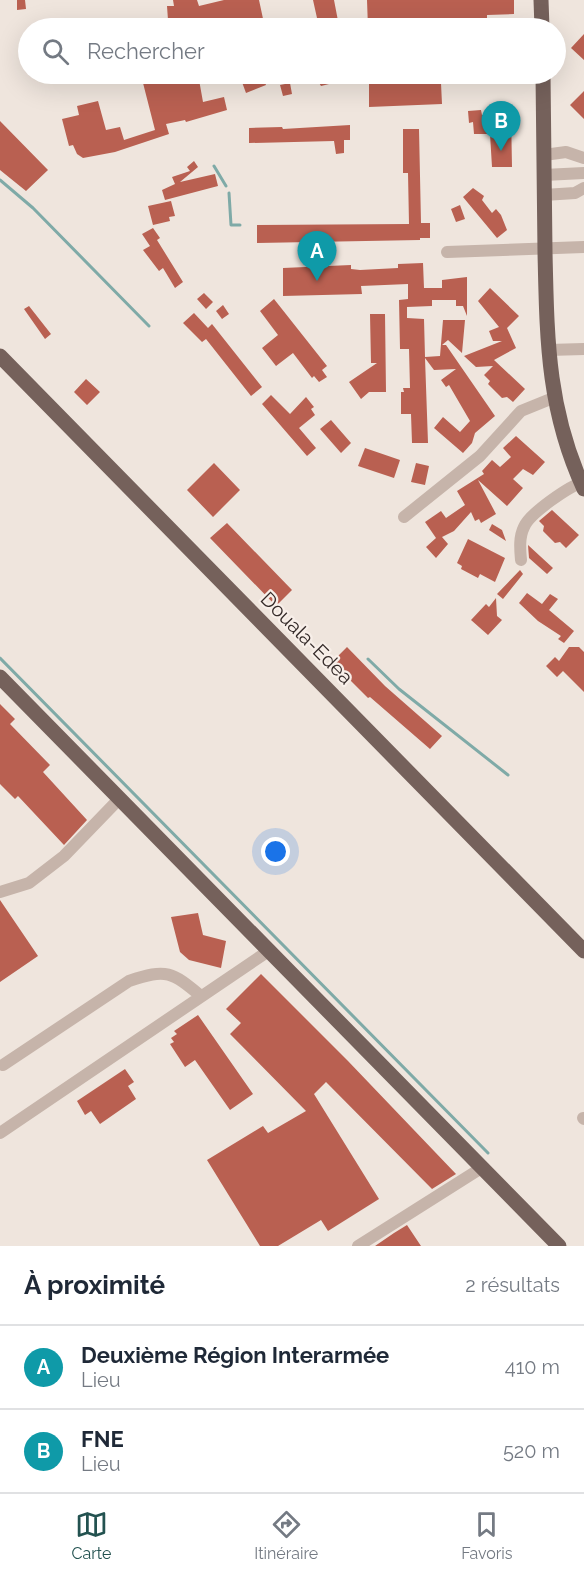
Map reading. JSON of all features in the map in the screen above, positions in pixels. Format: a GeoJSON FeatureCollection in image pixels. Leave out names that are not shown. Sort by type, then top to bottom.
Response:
{"type":"FeatureCollection","features":[{"type":"Feature","properties":{"kind":"main road"},"geometry":{"type":"LineString","coordinates":[[541,0],[542,18]]}},
{"type":"Feature","properties":{"kind":"main road"},"geometry":{"type":"LineString","coordinates":[[543,84],[548,350],[553,398],[559,423],[583,484]]}},
{"type":"Feature","properties":{"kind":"main road","name":"Douala-Edea"},"geometry":{"type":"LineString","coordinates":[[0,356],[584,951]]}},
{"type":"Feature","properties":{"kind":"main road"},"geometry":{"type":"LineString","coordinates":[[0,677],[559,1246]]}},
{"type":"Feature","properties":{"kind":"street"},"geometry":{"type":"LineString","coordinates":[[544,155],[567,152],[583,156]]}},
{"type":"Feature","properties":{"kind":"street"},"geometry":{"type":"LineString","coordinates":[[544,175],[584,173]]}},
{"type":"Feature","properties":{"kind":"street"},"geometry":{"type":"LineString","coordinates":[[544,195],[575,193],[584,188]]}},
{"type":"Feature","properties":{"kind":"street"},"geometry":{"type":"LineString","coordinates":[[447,252],[584,248]]}},
{"type":"Feature","properties":{"kind":"street"},"geometry":{"type":"LineString","coordinates":[[548,350],[584,349]]}},
{"type":"Feature","properties":{"kind":"street"},"geometry":{"type":"LineString","coordinates":[[404,517],[480,456],[521,411],[553,398]]}},
{"type":"Feature","properties":{"kind":"street"},"geometry":{"type":"LineString","coordinates":[[521,560],[521,538],[528,521],[583,484]]}},
{"type":"Feature","properties":{"kind":"street"},"geometry":{"type":"LineString","coordinates":[[0,892],[29,883],[64,856],[120,798]]}},
{"type":"Feature","properties":{"kind":"street"},"geometry":{"type":"LineString","coordinates":[[0,1133],[270,950]]}},
{"type":"Feature","properties":{"kind":"street"},"geometry":{"type":"LineString","coordinates":[[3,1065],[129,981],[152,973],[176,975],[201,996]]}},
{"type":"Feature","properties":{"kind":"street"},"geometry":{"type":"LineString","coordinates":[[358,1246],[483,1167]]}},
{"type":"Feature","properties":{"kind":"building"},"geometry":{"type":"Polygon","coordinates":[[[17,0],[25,0],[26,9],[17,10],[17,0]]]}},
{"type":"Feature","properties":{"kind":"building"},"geometry":{"type":"Polygon","coordinates":[[[173,0],[197,0],[199,6],[224,0],[259,0],[263,18],[168,18],[167,6],[174,6],[173,0]]]}},
{"type":"Feature","properties":{"kind":"building"},"geometry":{"type":"Polygon","coordinates":[[[313,0],[334,0],[337,18],[317,18],[313,0]]]}},
{"type":"Feature","properties":{"kind":"building"},"geometry":{"type":"Polygon","coordinates":[[[367,0],[514,0],[514,14],[487,15],[487,18],[368,18],[367,0]]]}},
{"type":"Feature","properties":{"kind":"building"},"geometry":{"type":"Polygon","coordinates":[[[584,34],[584,60],[571,48],[584,34]]]}},
{"type":"Feature","properties":{"kind":"building"},"geometry":{"type":"Polygon","coordinates":[[[143,84],[200,84],[203,102],[224,97],[227,110],[186,122],[185,120],[166,124],[169,134],[115,152],[83,158],[77,154],[73,145],[69,146],[62,119],[79,115],[77,106],[98,101],[106,130],[120,127],[124,140],[155,130],[143,84]]]}},
{"type":"Feature","properties":{"kind":"building"},"geometry":{"type":"Polygon","coordinates":[[[243,84],[266,84],[266,85],[246,93],[243,84]]]}},
{"type":"Feature","properties":{"kind":"building"},"geometry":{"type":"Polygon","coordinates":[[[290,84],[292,94],[283,96],[280,85],[290,84]]]}},
{"type":"Feature","properties":{"kind":"building"},"geometry":{"type":"Polygon","coordinates":[[[369,84],[441,84],[442,104],[369,107],[369,84]]]}},
{"type":"Feature","properties":{"kind":"building"},"geometry":{"type":"Polygon","coordinates":[[[584,91],[584,119],[570,105],[584,91]]]}},
{"type":"Feature","properties":{"kind":"building"},"geometry":{"type":"Polygon","coordinates":[[[481,110],[482,115],[511,114],[512,167],[492,167],[490,134],[474,134],[473,122],[469,123],[468,111],[481,110]]]}},
{"type":"Feature","properties":{"kind":"building"},"geometry":{"type":"Polygon","coordinates":[[[0,121],[48,170],[26,191],[0,170],[0,121]]]}},
{"type":"Feature","properties":{"kind":"building"},"geometry":{"type":"Polygon","coordinates":[[[350,125],[350,140],[344,140],[344,153],[336,154],[334,141],[249,143],[249,128],[282,127],[283,129],[350,125]]]}},
{"type":"Feature","properties":{"kind":"building"},"geometry":{"type":"Polygon","coordinates":[[[403,129],[419,129],[421,223],[430,223],[430,238],[257,243],[257,225],[409,224],[408,173],[403,173],[403,129]]]}},
{"type":"Feature","properties":{"kind":"building"},"geometry":{"type":"Polygon","coordinates":[[[194,161],[198,167],[180,182],[215,174],[218,186],[165,200],[162,190],[175,184],[172,177],[190,171],[187,167],[194,161]]]}},
{"type":"Feature","properties":{"kind":"building"},"geometry":{"type":"Polygon","coordinates":[[[473,188],[484,196],[482,200],[492,213],[496,209],[501,215],[507,230],[497,238],[463,197],[473,188]]]}},
{"type":"Feature","properties":{"kind":"building"},"geometry":{"type":"Polygon","coordinates":[[[171,201],[175,216],[169,217],[170,221],[153,225],[148,206],[171,201]]]}},
{"type":"Feature","properties":{"kind":"building"},"geometry":{"type":"Polygon","coordinates":[[[460,205],[465,219],[456,222],[451,209],[460,205]]]}},
{"type":"Feature","properties":{"kind":"building"},"geometry":{"type":"Polygon","coordinates":[[[153,228],[160,238],[157,240],[183,282],[175,288],[163,268],[159,271],[143,250],[150,246],[142,234],[153,228]]]}},
{"type":"Feature","properties":{"kind":"building"},"geometry":{"type":"Polygon","coordinates":[[[423,263],[424,288],[442,288],[442,280],[467,277],[467,316],[463,306],[456,306],[456,300],[432,300],[432,306],[407,307],[407,318],[424,319],[425,357],[440,356],[443,320],[465,320],[462,353],[448,340],[442,345],[446,345],[495,416],[475,433],[472,443],[463,453],[434,428],[443,417],[460,432],[470,421],[449,385],[446,387],[441,380],[456,369],[434,370],[425,358],[428,443],[412,443],[411,414],[401,414],[401,392],[404,392],[403,388],[410,388],[409,349],[400,349],[399,300],[408,299],[408,284],[361,286],[362,294],[283,296],[283,268],[351,265],[351,269],[360,270],[398,268],[398,264],[423,263]]]}},
{"type":"Feature","properties":{"kind":"building"},"geometry":{"type":"Polygon","coordinates":[[[490,288],[519,316],[507,328],[516,348],[494,360],[525,389],[513,402],[507,397],[502,398],[488,384],[490,381],[484,375],[493,366],[476,367],[464,356],[502,341],[493,341],[489,331],[499,327],[478,301],[490,288]]]}},
{"type":"Feature","properties":{"kind":"building"},"geometry":{"type":"Polygon","coordinates":[[[204,293],[213,302],[206,309],[197,299],[204,293]]]}},
{"type":"Feature","properties":{"kind":"building"},"geometry":{"type":"Polygon","coordinates":[[[274,299],[327,366],[322,370],[327,377],[319,382],[314,376],[312,378],[293,353],[276,366],[262,348],[278,335],[260,311],[274,299]]]}},
{"type":"Feature","properties":{"kind":"building"},"geometry":{"type":"Polygon","coordinates":[[[223,305],[229,314],[222,319],[216,311],[223,305]]]}},
{"type":"Feature","properties":{"kind":"building"},"geometry":{"type":"Polygon","coordinates":[[[29,306],[51,334],[45,339],[24,309],[29,306]]]}},
{"type":"Feature","properties":{"kind":"building"},"geometry":{"type":"Polygon","coordinates":[[[194,313],[208,328],[212,324],[262,387],[251,396],[206,339],[202,342],[183,323],[194,313]]]}},
{"type":"Feature","properties":{"kind":"building"},"geometry":{"type":"Polygon","coordinates":[[[370,314],[385,314],[386,392],[369,392],[361,399],[349,382],[377,363],[371,363],[370,314]]]}},
{"type":"Feature","properties":{"kind":"building"},"geometry":{"type":"Polygon","coordinates":[[[86,379],[100,392],[87,405],[74,392],[86,379]]]}},
{"type":"Feature","properties":{"kind":"building"},"geometry":{"type":"Polygon","coordinates":[[[271,395],[290,414],[306,397],[314,407],[311,409],[315,415],[299,428],[316,448],[307,456],[262,404],[271,395]]]}},
{"type":"Feature","properties":{"kind":"building"},"geometry":{"type":"Polygon","coordinates":[[[331,420],[351,443],[341,453],[320,429],[331,420]]]}},
{"type":"Feature","properties":{"kind":"building"},"geometry":{"type":"Polygon","coordinates":[[[516,436],[545,462],[533,475],[523,469],[513,479],[523,488],[507,506],[478,480],[496,514],[481,523],[479,519],[475,521],[471,512],[454,531],[442,537],[448,544],[436,558],[426,547],[436,538],[425,522],[441,511],[446,518],[465,505],[457,491],[484,474],[482,471],[492,460],[500,467],[511,457],[503,448],[516,436]]]}},
{"type":"Feature","properties":{"kind":"building"},"geometry":{"type":"Polygon","coordinates":[[[365,448],[400,460],[394,478],[358,466],[365,448]]]}},
{"type":"Feature","properties":{"kind":"building"},"geometry":{"type":"Polygon","coordinates":[[[214,463],[240,490],[213,517],[187,490],[214,463]]]}},
{"type":"Feature","properties":{"kind":"building"},"geometry":{"type":"Polygon","coordinates":[[[416,463],[429,466],[425,485],[411,482],[416,463]]]}},
{"type":"Feature","properties":{"kind":"building"},"geometry":{"type":"Polygon","coordinates":[[[552,510],[579,535],[566,548],[560,542],[555,543],[543,531],[544,526],[539,521],[552,510]]]}},
{"type":"Feature","properties":{"kind":"building"},"geometry":{"type":"Polygon","coordinates":[[[227,523],[292,590],[276,606],[210,538],[227,523]]]}},
{"type":"Feature","properties":{"kind":"building"},"geometry":{"type":"Polygon","coordinates":[[[492,524],[502,530],[506,541],[489,530],[492,524]]]}},
{"type":"Feature","properties":{"kind":"building"},"geometry":{"type":"Polygon","coordinates":[[[468,539],[505,558],[495,582],[480,574],[478,578],[461,569],[462,566],[457,563],[468,539]]]}},
{"type":"Feature","properties":{"kind":"building"},"geometry":{"type":"Polygon","coordinates":[[[528,545],[553,568],[547,574],[529,558],[528,545]]]}},
{"type":"Feature","properties":{"kind":"building"},"geometry":{"type":"Polygon","coordinates":[[[520,570],[523,574],[503,599],[497,594],[520,570]]]}},
{"type":"Feature","properties":{"kind":"building"},"geometry":{"type":"Polygon","coordinates":[[[527,593],[542,604],[550,594],[558,599],[549,610],[574,631],[564,643],[558,639],[561,636],[538,621],[519,603],[527,593]]]}},
{"type":"Feature","properties":{"kind":"building"},"geometry":{"type":"Polygon","coordinates":[[[496,598],[497,616],[502,620],[488,635],[471,620],[486,604],[489,607],[496,598]]]}},
{"type":"Feature","properties":{"kind":"building"},"geometry":{"type":"Polygon","coordinates":[[[347,647],[385,686],[442,736],[430,749],[370,697],[368,698],[332,662],[347,647]]]}},
{"type":"Feature","properties":{"kind":"building"},"geometry":{"type":"Polygon","coordinates":[[[569,647],[579,647],[584,652],[584,692],[563,671],[557,677],[546,666],[555,657],[559,661],[569,647]]]}},
{"type":"Feature","properties":{"kind":"building"},"geometry":{"type":"Polygon","coordinates":[[[0,704],[15,719],[10,724],[50,765],[43,772],[87,820],[64,845],[18,796],[15,799],[0,784],[0,704]]]}},
{"type":"Feature","properties":{"kind":"building"},"geometry":{"type":"Polygon","coordinates":[[[0,900],[38,956],[0,982],[0,900]]]}},
{"type":"Feature","properties":{"kind":"building"},"geometry":{"type":"Polygon","coordinates":[[[198,913],[203,935],[226,941],[221,968],[189,960],[180,952],[171,917],[198,913]]]}},
{"type":"Feature","properties":{"kind":"building"},"geometry":{"type":"Polygon","coordinates":[[[261,974],[456,1174],[432,1189],[326,1082],[314,1094],[379,1199],[328,1231],[321,1220],[278,1246],[260,1246],[207,1160],[263,1126],[268,1133],[306,1111],[230,1034],[241,1023],[226,1009],[261,974]]]}},
{"type":"Feature","properties":{"kind":"building"},"geometry":{"type":"Polygon","coordinates":[[[198,1015],[253,1094],[230,1110],[195,1060],[185,1067],[170,1044],[174,1042],[171,1038],[177,1034],[174,1031],[198,1015]]]}},
{"type":"Feature","properties":{"kind":"building"},"geometry":{"type":"Polygon","coordinates":[[[125,1069],[134,1082],[128,1086],[136,1099],[100,1124],[91,1111],[85,1115],[77,1101],[125,1069]]]}},
{"type":"Feature","properties":{"kind":"building"},"geometry":{"type":"Polygon","coordinates":[[[407,1225],[421,1246],[375,1246],[394,1233],[407,1225]]]}},
{"type":"Feature","properties":{"kind":"waterway"},"geometry":{"type":"LineString","coordinates":[[214,166],[226,186]]}},
{"type":"Feature","properties":{"kind":"waterway"},"geometry":{"type":"LineString","coordinates":[[0,180],[33,208],[149,326]]}},
{"type":"Feature","properties":{"kind":"waterway"},"geometry":{"type":"LineString","coordinates":[[229,193],[231,225],[240,225]]}},
{"type":"Feature","properties":{"kind":"waterway"},"geometry":{"type":"LineString","coordinates":[[0,658],[488,1153]]}},
{"type":"Feature","properties":{"kind":"waterway"},"geometry":{"type":"LineString","coordinates":[[368,659],[399,689],[508,775]]}},
{"type":"Feature","properties":{"kind":"place","name":"FNE"},"geometry":{"type":"Point","coordinates":[501,151]}},
{"type":"Feature","properties":{"kind":"place","name":"Deuxième Région Interarmée"},"geometry":{"type":"Point","coordinates":[317,281]}}]}
